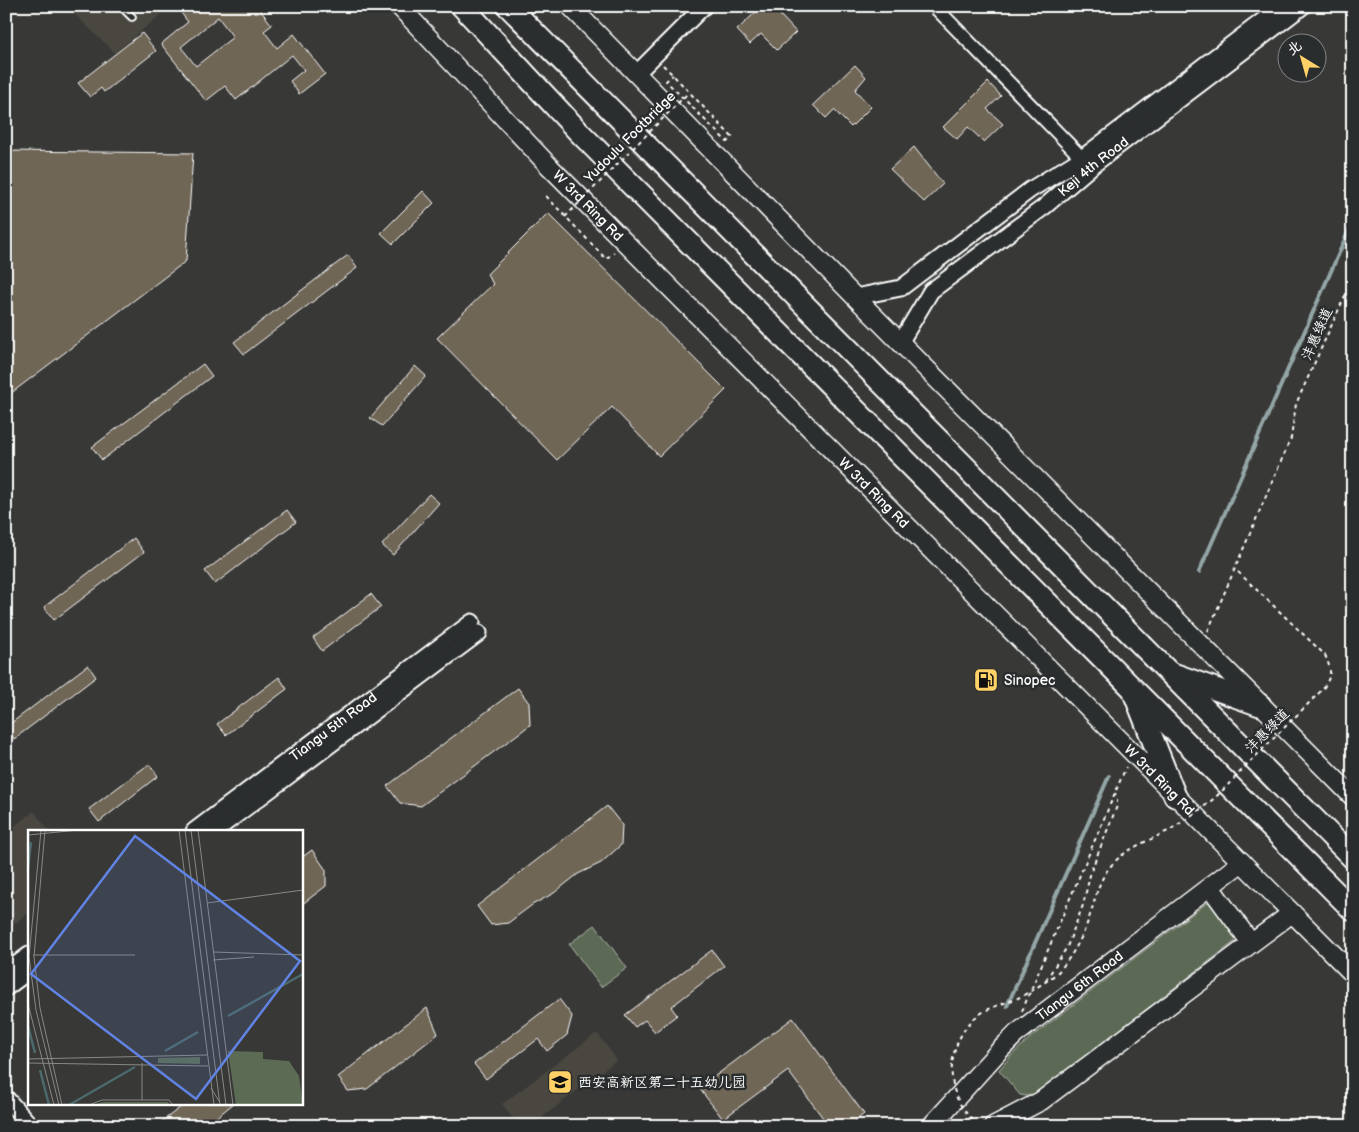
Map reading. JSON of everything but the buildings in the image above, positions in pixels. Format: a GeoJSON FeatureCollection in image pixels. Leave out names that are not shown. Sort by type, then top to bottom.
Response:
{"type":"FeatureCollection","features":[{"type":"Feature","properties":{"kind":"highway"},"geometry":{"type":"LineString","coordinates":[[462,6],[579,132],[1353,910]]}},
{"type":"Feature","properties":{"kind":"highway"},"geometry":{"type":"LineString","coordinates":[[508,6],[1353,858]]}},
{"type":"Feature","properties":{"kind":"highway"},"geometry":{"type":"LineString","coordinates":[[1167,672],[1260,705]]}},
{"type":"Feature","properties":{"kind":"highway"},"geometry":{"type":"LineString","coordinates":[[1131,686],[1175,796]]}},
{"type":"Feature","properties":{"kind":"main road","name":"W 3rd Ring Rd"},"geometry":{"type":"LineString","coordinates":[[399,6],[550,167],[1353,974]]}},
{"type":"Feature","properties":{"kind":"main road"},"geometry":{"type":"LineString","coordinates":[[570,6],[900,343],[1353,797]]}},
{"type":"Feature","properties":{"kind":"main road","name":"Tiangu 6th Road"},"geometry":{"type":"LineString","coordinates":[[931,1126],[1016,1034],[1242,862]]}},
{"type":"Feature","properties":{"kind":"main road"},"geometry":{"type":"LineString","coordinates":[[1210,887],[1251,943]]}},
{"type":"Feature","properties":{"kind":"main road"},"geometry":{"type":"LineString","coordinates":[[993,1126],[1041,1101],[1292,913]]}},
{"type":"Feature","properties":{"kind":"street"},"geometry":{"type":"LineString","coordinates":[[636,74],[704,6]]}},
{"type":"Feature","properties":{"kind":"street"},"geometry":{"type":"LineString","coordinates":[[934,6],[1082,158]]}},
{"type":"Feature","properties":{"kind":"street","name":"Keji 4th Road"},"geometry":{"type":"LineString","coordinates":[[855,297],[901,288],[1030,190],[1082,158],[1282,6]]}},
{"type":"Feature","properties":{"kind":"street","name":"Keji 4th Road"},"geometry":{"type":"LineString","coordinates":[[900,343],[931,291],[1044,207],[1093,165],[1303,6]]}},
{"type":"Feature","properties":{"kind":"street","name":"Tiangu 5th Road"},"geometry":{"type":"LineString","coordinates":[[195,830],[475,628],[216,830]]}},
{"type":"Feature","properties":{"kind":"street"},"geometry":{"type":"LineString","coordinates":[[6,972],[28,956]]}},
{"type":"Feature","properties":{"kind":"street"},"geometry":{"type":"LineString","coordinates":[[6,988],[28,972]]}},
{"type":"Feature","properties":{"kind":"street"},"geometry":{"type":"LineString","coordinates":[[6,1098],[31,1126]]}},
{"type":"Feature","properties":{"kind":"lane"},"geometry":{"type":"LineString","coordinates":[[121,6],[132,17]]}},
{"type":"Feature","properties":{"kind":"path"},"geometry":{"type":"LineString","coordinates":[[673,75],[689,92],[732,137],[727,142],[666,81],[673,75]]}},
{"type":"Feature","properties":{"kind":"path","name":"Yudoulu Footbridge"},"geometry":{"type":"LineString","coordinates":[[565,217],[689,92]]}},
{"type":"Feature","properties":{"kind":"path"},"geometry":{"type":"LineString","coordinates":[[546,196],[606,259]]}},
{"type":"Feature","properties":{"kind":"path","name":"沣惠绿道"},"geometry":{"type":"LineString","coordinates":[[977,1126],[962,1108],[955,1093],[952,1079],[952,1059],[958,1042],[966,1028],[979,1015],[991,1008],[1018,998],[1058,971],[1084,933],[1100,883],[1109,868],[1135,846],[1170,830],[1211,801],[1323,689],[1330,677],[1329,665],[1325,655],[1235,568],[1291,438],[1296,404],[1353,278]]}},
{"type":"Feature","properties":{"kind":"path"},"geometry":{"type":"LineString","coordinates":[[1202,645],[1235,568]]}},
{"type":"Feature","properties":{"kind":"path"},"geometry":{"type":"LineString","coordinates":[[1020,1014],[1133,753]]}},
{"type":"Feature","properties":{"kind":"path"},"geometry":{"type":"LineString","coordinates":[[1046,980],[1067,948],[1083,905],[1091,871],[1117,806],[1118,800],[1115,792]]}},
{"type":"Feature","properties":{"kind":"shaded area"},"geometry":{"type":"Polygon","coordinates":[[[66,6],[171,6],[115,53],[66,6]]]}},
{"type":"Feature","properties":{"kind":"shaded area"},"geometry":{"type":"Polygon","coordinates":[[[34,811],[48,830],[28,830],[28,914],[6,930],[6,832],[34,811]]]}},
{"type":"Feature","properties":{"kind":"shaded area","name":"西安高新区第二十五幼儿园"},"geometry":{"type":"Polygon","coordinates":[[[597,1033],[617,1060],[531,1126],[518,1126],[502,1104],[597,1033]]]}},
{"type":"Feature","properties":{"kind":"green space"},"geometry":{"type":"Polygon","coordinates":[[[1212,899],[1242,936],[1035,1095],[1020,1095],[999,1070],[1011,1056],[1030,1038],[1212,899]]]}},
{"type":"Feature","properties":{"kind":"green space"},"geometry":{"type":"Polygon","coordinates":[[[595,925],[627,968],[601,987],[569,944],[595,925]]]}},
{"type":"Feature","properties":{"kind":"waterway"},"geometry":{"type":"LineString","coordinates":[[1199,572],[1353,221]]}},
{"type":"Feature","properties":{"kind":"waterway"},"geometry":{"type":"LineString","coordinates":[[1007,1006],[1109,776]]}},
{"type":"Feature","properties":{"kind":"place","name":"Sinopec"},"geometry":{"type":"Point","coordinates":[986,680]}},
{"type":"Feature","properties":{"kind":"place","name":"西安高新区第二十五幼儿园"},"geometry":{"type":"Point","coordinates":[560,1082]}}]}
